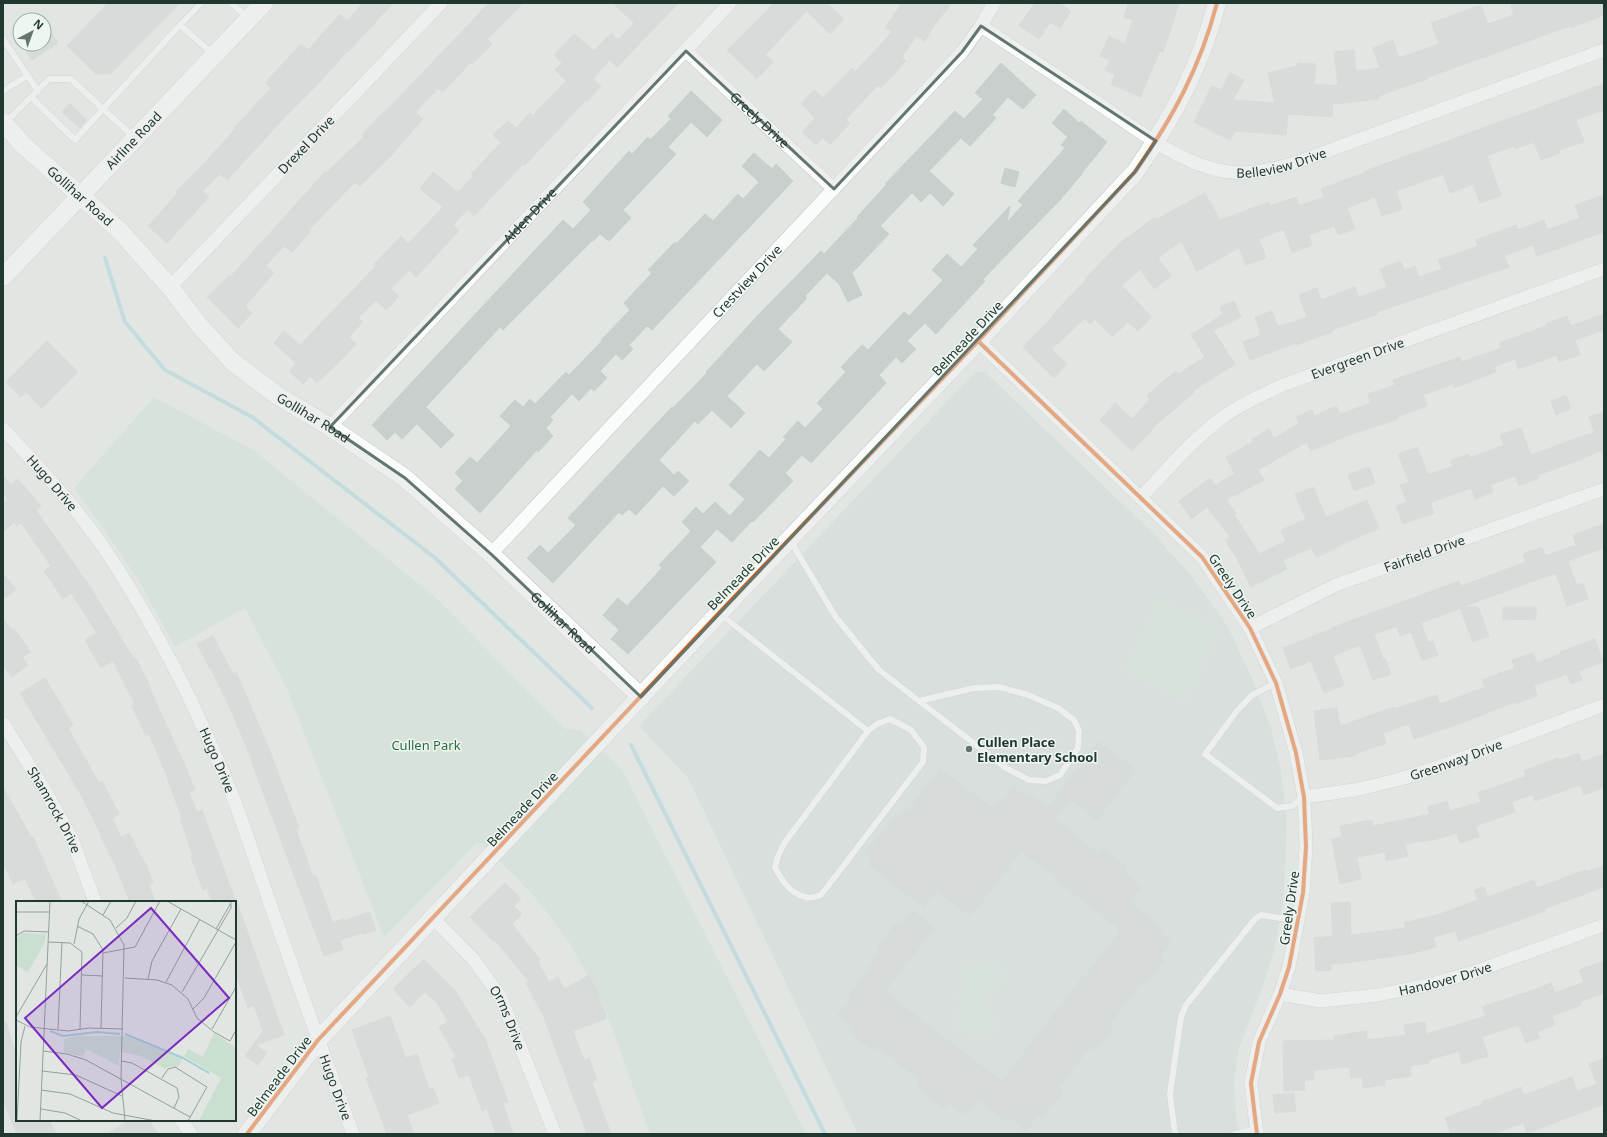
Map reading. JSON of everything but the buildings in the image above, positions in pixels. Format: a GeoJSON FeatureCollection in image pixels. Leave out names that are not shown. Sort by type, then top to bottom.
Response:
{"type":"FeatureCollection","features":[{"type":"Feature","properties":{"kind":"street","name":"Airline Road"},"geometry":{"type":"LineString","coordinates":[[3,277],[264,3]]}},
{"type":"Feature","properties":{"kind":"street","name":"Drexel Drive"},"geometry":{"type":"LineString","coordinates":[[170,287],[441,3]]}},
{"type":"Feature","properties":{"kind":"street","name":"Alden Drive"},"geometry":{"type":"LineString","coordinates":[[330,427],[730,3]]}},
{"type":"Feature","properties":{"kind":"street","name":"Crestview Drive"},"geometry":{"type":"LineString","coordinates":[[491,554],[962,52],[981,26],[994,3]]}},
{"type":"Feature","properties":{"kind":"street","name":"Belmeade Drive"},"geometry":{"type":"LineString","coordinates":[[248,1134],[318,1040],[641,697],[718,613],[978,341],[1135,172],[1156,141],[1181,98],[1202,54],[1217,3]]}},
{"type":"Feature","properties":{"kind":"street","name":"Belleview Drive"},"geometry":{"type":"LineString","coordinates":[[981,26],[1156,141],[1189,160],[1218,170],[1249,173],[1274,170],[1604,50]]}},
{"type":"Feature","properties":{"kind":"street","name":"Greely Drive"},"geometry":{"type":"LineString","coordinates":[[686,51],[834,189]]}},
{"type":"Feature","properties":{"kind":"street","name":"Gollihar Road"},"geometry":{"type":"LineString","coordinates":[[4,122],[22,144],[120,231],[170,287],[199,325],[233,362],[278,396],[330,427],[405,478],[491,554],[641,697]]}},
{"type":"Feature","properties":{"kind":"street","name":"Evergreen Drive"},"geometry":{"type":"LineString","coordinates":[[1141,497],[1198,438],[1223,417],[1245,403],[1283,385],[1604,269]]}},
{"type":"Feature","properties":{"kind":"street","name":"Greely Drive"},"geometry":{"type":"LineString","coordinates":[[978,341],[1202,557],[1250,628],[1276,684],[1296,752],[1304,798],[1306,847],[1303,893],[1299,921],[1289,967],[1280,994],[1259,1042],[1251,1083],[1257,1132]]}},
{"type":"Feature","properties":{"kind":"street","name":"Hugo Drive"},"geometry":{"type":"LineString","coordinates":[[3,429],[39,466],[84,520],[118,570],[154,630],[184,687],[231,792],[318,1040],[353,1134]]}},
{"type":"Feature","properties":{"kind":"street","name":"Fairfield Drive"},"geometry":{"type":"LineString","coordinates":[[1250,628],[1336,585],[1604,489]]}},
{"type":"Feature","properties":{"kind":"street","name":"Greenway Drive"},"geometry":{"type":"LineString","coordinates":[[1304,798],[1354,790],[1397,780],[1441,766],[1604,705]]}},
{"type":"Feature","properties":{"kind":"street","name":"Shamrock Drive"},"geometry":{"type":"LineString","coordinates":[[3,723],[43,787],[72,839],[95,901]]}},
{"type":"Feature","properties":{"kind":"street","name":"Orms Drive"},"geometry":{"type":"LineString","coordinates":[[433,918],[474,960],[501,998],[555,1134]]}},
{"type":"Feature","properties":{"kind":"street","name":"Handover Drive"},"geometry":{"type":"LineString","coordinates":[[1280,994],[1320,1001],[1378,995],[1432,984],[1474,972],[1604,925]]}},
{"type":"Feature","properties":{"kind":"street"},"geometry":{"type":"LineString","coordinates":[[182,1121],[191,1134]]}},
{"type":"Feature","properties":{"kind":"lane"},"geometry":{"type":"LineString","coordinates":[[31,97],[75,140],[201,3]]}},
{"type":"Feature","properties":{"kind":"lane"},"geometry":{"type":"LineString","coordinates":[[231,3],[249,19]]}},
{"type":"Feature","properties":{"kind":"lane"},"geometry":{"type":"LineString","coordinates":[[180,25],[214,56]]}},
{"type":"Feature","properties":{"kind":"lane"},"geometry":{"type":"LineString","coordinates":[[3,39],[38,91]]}},
{"type":"Feature","properties":{"kind":"lane"},"geometry":{"type":"LineString","coordinates":[[3,91],[27,76]]}},
{"type":"Feature","properties":{"kind":"lane"},"geometry":{"type":"LineString","coordinates":[[4,122],[38,91],[49,78],[71,79],[135,138]]}},
{"type":"Feature","properties":{"kind":"lane"},"geometry":{"type":"LineString","coordinates":[[789,539],[835,616],[879,670],[919,701],[1006,768],[1029,780],[1046,781],[1060,775],[1078,748],[1079,731],[1074,720],[1058,708],[1028,695],[999,688],[974,688],[919,701]]}},
{"type":"Feature","properties":{"kind":"lane"},"geometry":{"type":"LineString","coordinates":[[718,613],[868,731]]}},
{"type":"Feature","properties":{"kind":"lane"},"geometry":{"type":"LineString","coordinates":[[1276,684],[1252,695],[1237,711],[1205,754],[1277,808],[1292,806],[1304,798]]}},
{"type":"Feature","properties":{"kind":"lane"},"geometry":{"type":"LineString","coordinates":[[890,719],[911,730],[924,747],[923,762],[821,894],[807,898],[791,890],[781,879],[775,867],[778,856],[785,842],[868,731],[877,724],[890,719]]}},
{"type":"Feature","properties":{"kind":"lane"},"geometry":{"type":"LineString","coordinates":[[1175,1134],[1170,1094],[1181,1018],[1186,1005],[1255,919],[1261,915],[1299,921]]}},
{"type":"Feature","properties":{"kind":"lane"},"geometry":{"type":"LineString","coordinates":[[1235,1134],[1257,1132]]}},
{"type":"Feature","properties":{"kind":"highlighted area"},"geometry":{"type":"Polygon","coordinates":[[[981,26],[1156,141],[1135,172],[641,697],[491,554],[405,478],[330,427],[686,51],[834,189],[962,52],[981,26]]]}},
{"type":"Feature","properties":{"kind":"shaded area","name":"Cullen Place Elementary School"},"geometry":{"type":"Polygon","coordinates":[[[975,372],[985,372],[1154,534],[1194,579],[1228,627],[1254,683],[1271,728],[1281,771],[1287,823],[1283,904],[1274,950],[1263,986],[1239,1048],[1234,1079],[1236,1120],[1240,1134],[858,1134],[688,778],[639,726],[975,372]]]}},
{"type":"Feature","properties":{"kind":"green space","name":"Cullen Park"},"geometry":{"type":"Polygon","coordinates":[[[154,397],[253,450],[435,597],[565,729],[580,730],[623,771],[806,1134],[650,1134],[604,1006],[571,945],[539,902],[515,876],[478,842],[384,937],[287,689],[245,608],[175,647],[139,581],[74,488],[154,397]]]}},
{"type":"Feature","properties":{"kind":"green space"},"geometry":{"type":"Polygon","coordinates":[[[1159,599],[1220,627],[1187,699],[1126,670],[1159,599]]]}},
{"type":"Feature","properties":{"kind":"green space"},"geometry":{"type":"Polygon","coordinates":[[[969,963],[997,967],[1004,978],[1001,984],[984,999],[984,1009],[993,1019],[995,1024],[995,1027],[986,1034],[958,1031],[952,1021],[954,1017],[965,1007],[965,1003],[957,995],[959,991],[966,988],[965,982],[960,974],[969,963]]]}},
{"type":"Feature","properties":{"kind":"waterway"},"geometry":{"type":"LineString","coordinates":[[105,258],[125,322],[165,370],[252,417],[434,557],[592,708]]}},
{"type":"Feature","properties":{"kind":"waterway"},"geometry":{"type":"LineString","coordinates":[[631,745],[825,1134]]}},
{"type":"Feature","properties":{"kind":"cycle path"},"geometry":{"type":"LineString","coordinates":[[247,1134],[318,1040],[719,613],[978,341],[1135,172],[1161,132],[1194,71],[1217,3]]}},
{"type":"Feature","properties":{"kind":"cycle path"},"geometry":{"type":"LineString","coordinates":[[978,341],[1202,557],[1250,628],[1276,683],[1296,753],[1304,797],[1306,847],[1303,893],[1289,967],[1280,994],[1259,1042],[1251,1083],[1257,1134]]}},
{"type":"Feature","properties":{"kind":"place","name":"Cullen Place Elementary School"},"geometry":{"type":"Point","coordinates":[969,749]}}]}
